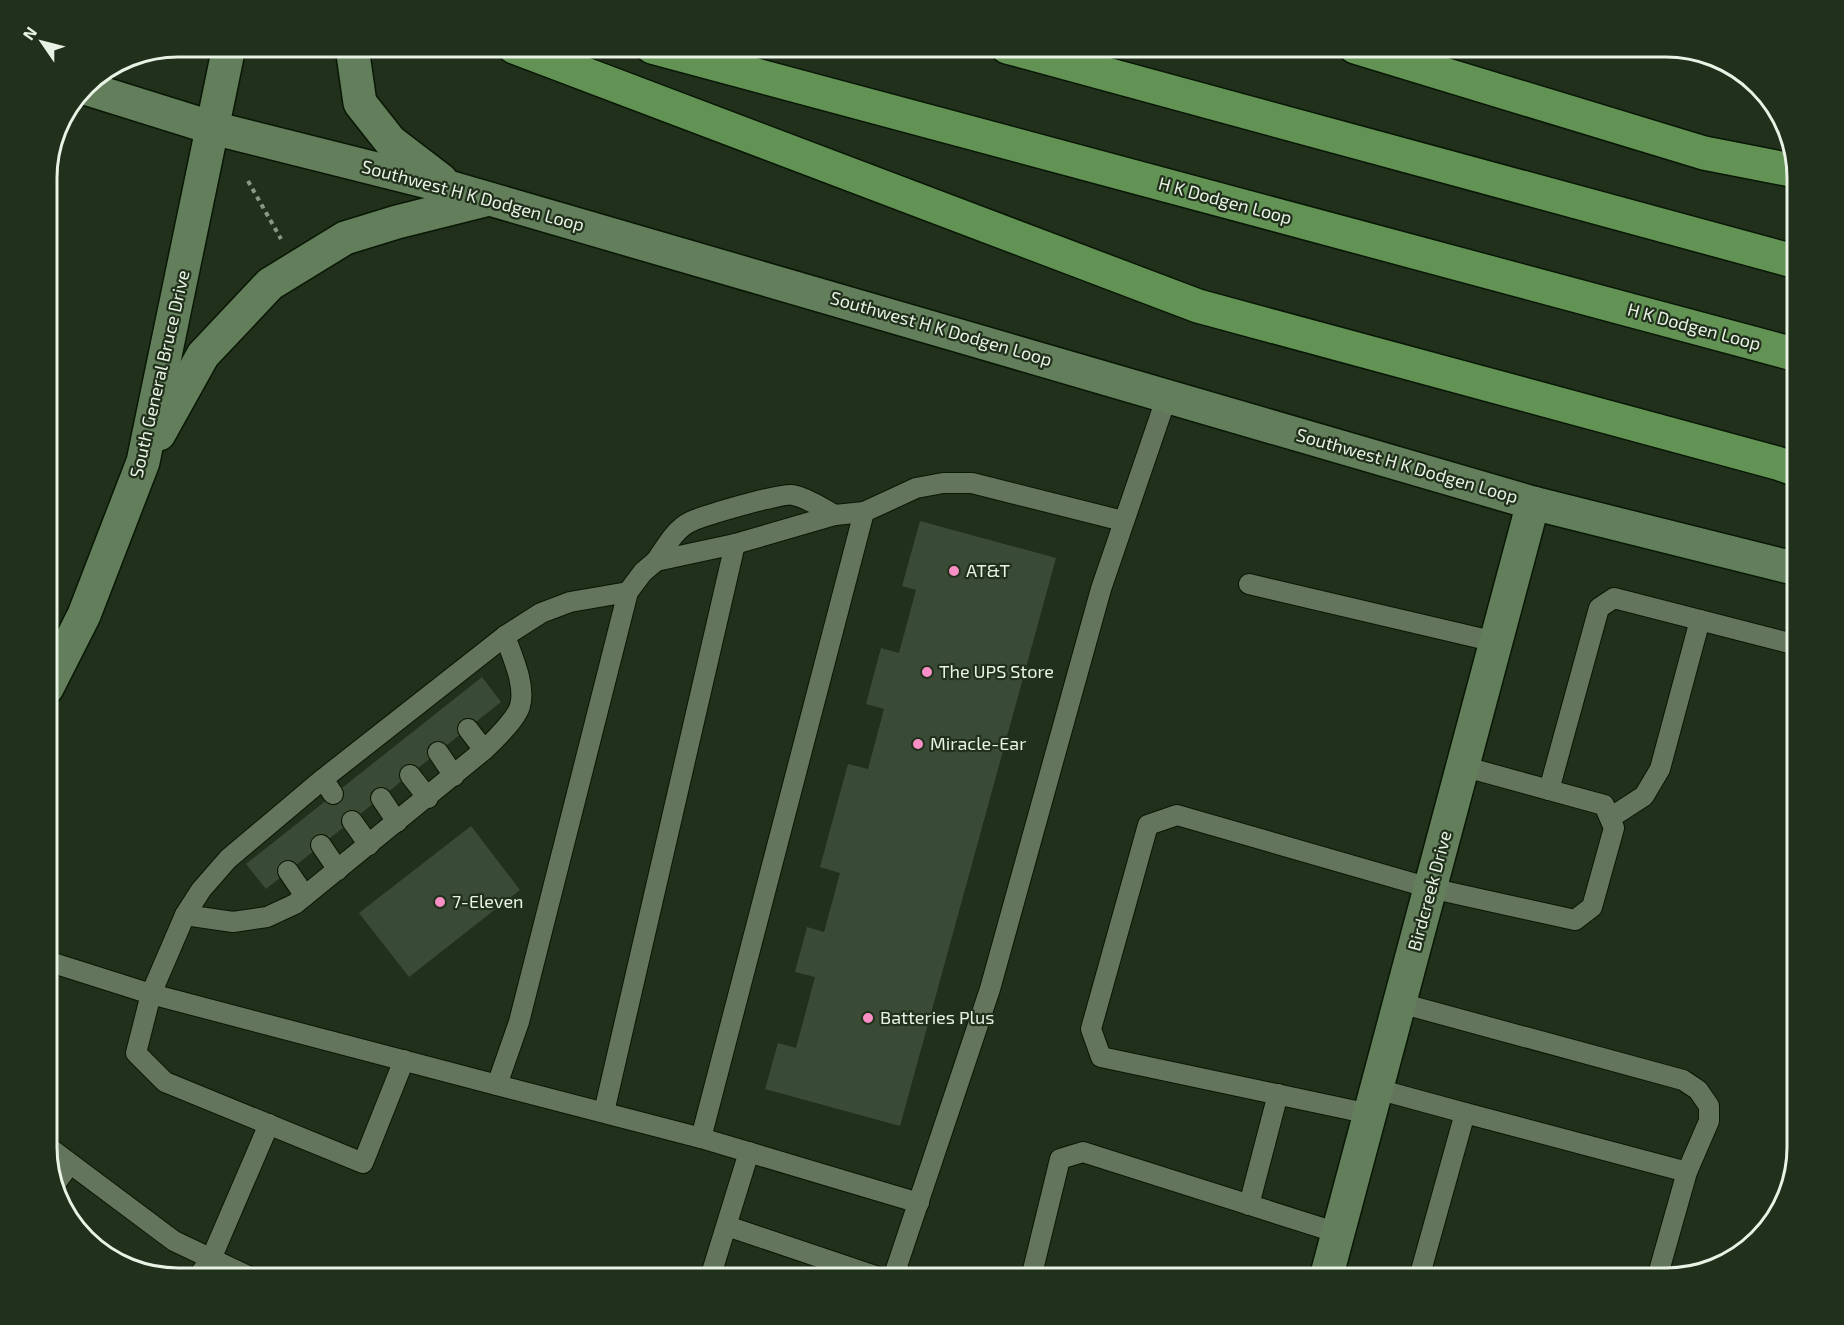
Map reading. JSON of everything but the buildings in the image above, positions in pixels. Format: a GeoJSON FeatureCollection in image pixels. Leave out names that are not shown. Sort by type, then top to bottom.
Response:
{"type":"FeatureCollection","features":[{"type":"Feature","properties":{"kind":"highway"},"geometry":{"type":"LineString","coordinates":[[543,57],[1198,306],[1787,466]]}},
{"type":"Feature","properties":{"kind":"highway","name":"H K Dodgen Loop"},"geometry":{"type":"LineString","coordinates":[[693,57],[1787,352]]}},
{"type":"Feature","properties":{"kind":"highway"},"geometry":{"type":"LineString","coordinates":[[1047,57],[1787,259]]}},
{"type":"Feature","properties":{"kind":"highway"},"geometry":{"type":"LineString","coordinates":[[1391,57],[1704,153],[1786,169]]}},
{"type":"Feature","properties":{"kind":"main road","name":"South General Bruce Drive"},"geometry":{"type":"LineString","coordinates":[[57,668],[84,615],[143,462],[227,57]]}},
{"type":"Feature","properties":{"kind":"main road"},"geometry":{"type":"LineString","coordinates":[[353,57],[360,103],[390,141],[452,188]]}},
{"type":"Feature","properties":{"kind":"main road","name":"Southwest H K Dodgen Loop"},"geometry":{"type":"LineString","coordinates":[[99,92],[213,128],[452,188],[1533,502],[1787,566]]}},
{"type":"Feature","properties":{"kind":"main road"},"geometry":{"type":"LineString","coordinates":[[143,462],[203,355],[270,284],[345,238],[397,222],[489,199]]}},
{"type":"Feature","properties":{"kind":"main road","name":"Birdcreek Drive"},"geometry":{"type":"LineString","coordinates":[[1329,1268],[1533,502]]}},
{"type":"Feature","properties":{"kind":"lane"},"geometry":{"type":"LineString","coordinates":[[896,1268],[990,989],[1101,589],[1167,396]]}},
{"type":"Feature","properties":{"kind":"lane"},"geometry":{"type":"LineString","coordinates":[[656,561],[735,544],[835,515],[864,512],[916,488],[943,483],[972,483],[1123,520]]}},
{"type":"Feature","properties":{"kind":"lane"},"geometry":{"type":"LineString","coordinates":[[496,1085],[519,1022],[628,592],[643,572],[656,561],[689,522],[791,494],[810,501],[835,515]]}},
{"type":"Feature","properties":{"kind":"lane"},"geometry":{"type":"LineString","coordinates":[[701,1138],[864,512]]}},
{"type":"Feature","properties":{"kind":"lane"},"geometry":{"type":"LineString","coordinates":[[604,1113],[735,544]]}},
{"type":"Feature","properties":{"kind":"lane"},"geometry":{"type":"LineString","coordinates":[[1249,584],[1496,642]]}},
{"type":"Feature","properties":{"kind":"lane"},"geometry":{"type":"LineString","coordinates":[[404,1060],[363,1163],[165,1082],[136,1053],[152,994],[185,915],[201,890],[228,859],[265,839],[444,696],[505,636],[541,613],[570,602],[628,592]]}},
{"type":"Feature","properties":{"kind":"lane"},"geometry":{"type":"LineString","coordinates":[[1549,790],[1599,608],[1614,598],[1787,642]]}},
{"type":"Feature","properties":{"kind":"lane"},"geometry":{"type":"LineString","coordinates":[[1610,818],[1644,796],[1660,769],[1700,620]]}},
{"type":"Feature","properties":{"kind":"lane"},"geometry":{"type":"LineString","coordinates":[[185,915],[233,922],[267,917],[295,904],[428,798],[497,739],[520,707],[520,681],[505,636]]}},
{"type":"Feature","properties":{"kind":"lane"},"geometry":{"type":"LineString","coordinates":[[468,729],[484,750]]}},
{"type":"Feature","properties":{"kind":"lane"},"geometry":{"type":"LineString","coordinates":[[438,752],[454,776]]}},
{"type":"Feature","properties":{"kind":"lane"},"geometry":{"type":"LineString","coordinates":[[1462,766],[1604,805],[1614,828],[1592,907],[1575,920],[1430,888],[1177,815],[1148,825],[1091,1029],[1101,1057],[1278,1094],[1373,1101],[1465,1113],[1687,1172]]}},
{"type":"Feature","properties":{"kind":"lane"},"geometry":{"type":"LineString","coordinates":[[410,775],[428,798]]}},
{"type":"Feature","properties":{"kind":"lane"},"geometry":{"type":"LineString","coordinates":[[381,798],[397,822]]}},
{"type":"Feature","properties":{"kind":"lane"},"geometry":{"type":"LineString","coordinates":[[352,820],[369,844]]}},
{"type":"Feature","properties":{"kind":"lane"},"geometry":{"type":"LineString","coordinates":[[321,846],[338,870]]}},
{"type":"Feature","properties":{"kind":"lane"},"geometry":{"type":"LineString","coordinates":[[288,871],[305,896]]}},
{"type":"Feature","properties":{"kind":"lane"},"geometry":{"type":"LineString","coordinates":[[57,965],[152,994],[701,1138],[919,1203]]}},
{"type":"Feature","properties":{"kind":"lane"},"geometry":{"type":"LineString","coordinates":[[1400,1003],[1683,1080],[1698,1090],[1709,1106],[1709,1122],[1687,1172],[1660,1268]]}},
{"type":"Feature","properties":{"kind":"lane"},"geometry":{"type":"LineString","coordinates":[[1249,1204],[1278,1094]]}},
{"type":"Feature","properties":{"kind":"lane"},"geometry":{"type":"LineString","coordinates":[[1422,1268],[1465,1113]]}},
{"type":"Feature","properties":{"kind":"lane"},"geometry":{"type":"LineString","coordinates":[[204,1268],[211,1259],[269,1124]]}},
{"type":"Feature","properties":{"kind":"lane"},"geometry":{"type":"LineString","coordinates":[[713,1268],[749,1152]]}},
{"type":"Feature","properties":{"kind":"lane"},"geometry":{"type":"LineString","coordinates":[[1033,1268],[1060,1159],[1083,1152],[1338,1233]]}},
{"type":"Feature","properties":{"kind":"lane"},"geometry":{"type":"LineString","coordinates":[[57,1154],[174,1241],[230,1268]]}},
{"type":"Feature","properties":{"kind":"lane"},"geometry":{"type":"LineString","coordinates":[[61,1177],[70,1164]]}},
{"type":"Feature","properties":{"kind":"lane"},"geometry":{"type":"LineString","coordinates":[[726,1226],[851,1268]]}},
{"type":"Feature","properties":{"kind":"path"},"geometry":{"type":"LineString","coordinates":[[248,181],[250,175]]}},
{"type":"Feature","properties":{"kind":"path"},"geometry":{"type":"LineString","coordinates":[[237,178],[248,181],[281,239]]}},
{"type":"Feature","properties":{"kind":"place","name":"AT&T"},"geometry":{"type":"Point","coordinates":[954,571]}},
{"type":"Feature","properties":{"kind":"place","name":"The UPS Store"},"geometry":{"type":"Point","coordinates":[927,672]}},
{"type":"Feature","properties":{"kind":"place","name":"Miracle-Ear"},"geometry":{"type":"Point","coordinates":[918,744]}},
{"type":"Feature","properties":{"kind":"place","name":"7-Eleven"},"geometry":{"type":"Point","coordinates":[440,902]}},
{"type":"Feature","properties":{"kind":"place","name":"Batteries Plus"},"geometry":{"type":"Point","coordinates":[868,1018]}}]}
